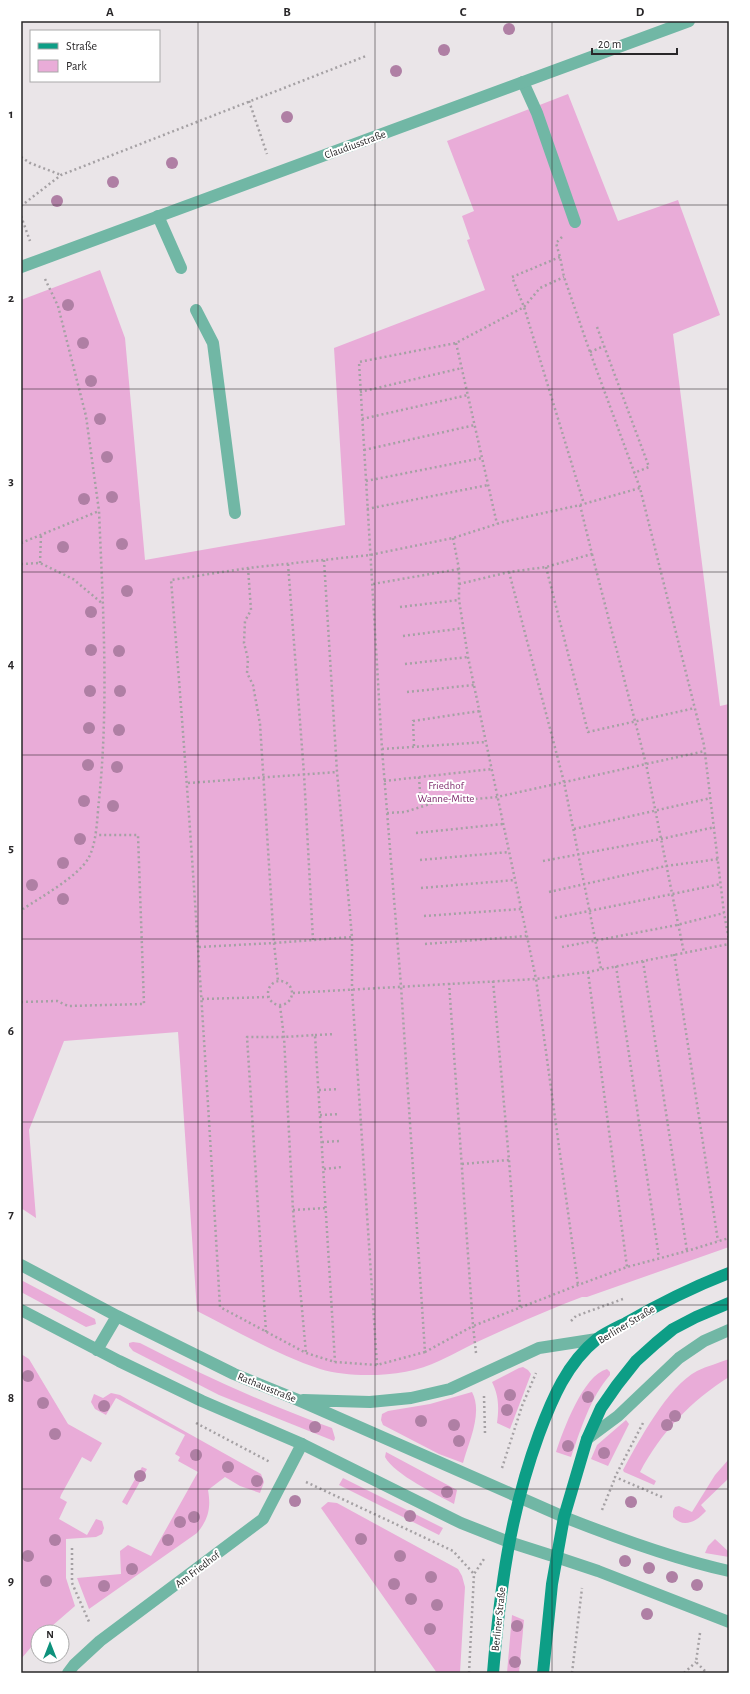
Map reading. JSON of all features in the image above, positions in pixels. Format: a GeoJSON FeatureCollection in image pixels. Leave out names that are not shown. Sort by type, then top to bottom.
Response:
{"type":"FeatureCollection","features":[{"type":"Feature","properties":{"kind":"main road","name":"Berliner Straße"},"geometry":{"type":"LineString","coordinates":[[493,1673],[498,1606],[518,1497],[548,1409],[564,1377],[580,1356],[597,1339],[655,1306],[729,1273]]}},
{"type":"Feature","properties":{"kind":"main road"},"geometry":{"type":"LineString","coordinates":[[543,1673],[556,1557],[564,1517],[588,1439],[601,1408],[636,1361],[673,1329],[729,1303]]}},
{"type":"Feature","properties":{"kind":"street","name":"Claudiusstraße"},"geometry":{"type":"LineString","coordinates":[[21,267],[689,21]]}},
{"type":"Feature","properties":{"kind":"street"},"geometry":{"type":"LineString","coordinates":[[524,82],[537,113],[575,222]]}},
{"type":"Feature","properties":{"kind":"street"},"geometry":{"type":"LineString","coordinates":[[158,216],[180,268]]}},
{"type":"Feature","properties":{"kind":"street"},"geometry":{"type":"LineString","coordinates":[[196,310],[213,343],[235,513]]}},
{"type":"Feature","properties":{"kind":"street","name":"Rathausstraße"},"geometry":{"type":"LineString","coordinates":[[21,1265],[117,1316],[234,1374],[298,1400],[518,1497]]}},
{"type":"Feature","properties":{"kind":"street"},"geometry":{"type":"LineString","coordinates":[[21,1310],[97,1350],[202,1401],[302,1444],[451,1518],[509,1542],[598,1571],[729,1622]]}},
{"type":"Feature","properties":{"kind":"street"},"geometry":{"type":"LineString","coordinates":[[97,1350],[117,1316]]}},
{"type":"Feature","properties":{"kind":"street"},"geometry":{"type":"LineString","coordinates":[[588,1439],[618,1416],[680,1358],[704,1341],[729,1330]]}},
{"type":"Feature","properties":{"kind":"street"},"geometry":{"type":"LineString","coordinates":[[298,1400],[370,1402],[411,1398],[450,1388],[481,1376],[539,1348],[597,1339]]}},
{"type":"Feature","properties":{"kind":"street","name":"Am Friedhof"},"geometry":{"type":"LineString","coordinates":[[68,1673],[74,1665],[100,1640],[263,1519],[302,1444]]}},
{"type":"Feature","properties":{"kind":"street"},"geometry":{"type":"LineString","coordinates":[[518,1497],[595,1529],[705,1566],[729,1571]]}},
{"type":"Feature","properties":{"kind":"path"},"geometry":{"type":"LineString","coordinates":[[21,206],[61,175],[366,56]]}},
{"type":"Feature","properties":{"kind":"path"},"geometry":{"type":"LineString","coordinates":[[249,101],[274,173]]}},
{"type":"Feature","properties":{"kind":"path"},"geometry":{"type":"LineString","coordinates":[[21,157],[30,163],[61,175]]}},
{"type":"Feature","properties":{"kind":"path"},"geometry":{"type":"LineString","coordinates":[[21,216],[37,261],[58,306],[86,416],[99,512],[103,605],[104,756],[96,835],[88,859],[74,874],[23,909],[21,913]]}},
{"type":"Feature","properties":{"kind":"path"},"geometry":{"type":"LineString","coordinates":[[575,222],[556,243],[564,277],[640,488],[695,708],[705,751],[719,858],[724,913],[729,940]]}},
{"type":"Feature","properties":{"kind":"path"},"geometry":{"type":"LineString","coordinates":[[560,257],[512,277],[524,307],[584,504]]}},
{"type":"Feature","properties":{"kind":"path"},"geometry":{"type":"LineString","coordinates":[[425,1352],[401,986],[384,781],[359,362],[456,343],[524,307],[540,288],[564,277]]}},
{"type":"Feature","properties":{"kind":"path"},"geometry":{"type":"LineString","coordinates":[[598,327],[649,467],[634,473]]}},
{"type":"Feature","properties":{"kind":"path"},"geometry":{"type":"LineString","coordinates":[[456,343],[497,524]]}},
{"type":"Feature","properties":{"kind":"path"},"geometry":{"type":"LineString","coordinates":[[590,352],[604,346]]}},
{"type":"Feature","properties":{"kind":"path"},"geometry":{"type":"LineString","coordinates":[[360,392],[462,368]]}},
{"type":"Feature","properties":{"kind":"path"},"geometry":{"type":"LineString","coordinates":[[362,419],[468,395]]}},
{"type":"Feature","properties":{"kind":"path"},"geometry":{"type":"LineString","coordinates":[[364,450],[475,425]]}},
{"type":"Feature","properties":{"kind":"path"},"geometry":{"type":"LineString","coordinates":[[366,481],[482,458]]}},
{"type":"Feature","properties":{"kind":"path"},"geometry":{"type":"LineString","coordinates":[[368,509],[488,486]]}},
{"type":"Feature","properties":{"kind":"path"},"geometry":{"type":"LineString","coordinates":[[640,488],[584,504],[497,524],[453,538],[370,555],[248,568],[171,580],[188,783],[220,1307],[306,1353],[335,1362],[377,1365],[425,1352],[473,1326],[578,1284],[627,1267],[729,1238]]}},
{"type":"Feature","properties":{"kind":"path"},"geometry":{"type":"LineString","coordinates":[[580,505],[646,764],[677,925],[684,953]]}},
{"type":"Feature","properties":{"kind":"path"},"geometry":{"type":"LineString","coordinates":[[21,543],[99,512]]}},
{"type":"Feature","properties":{"kind":"path"},"geometry":{"type":"LineString","coordinates":[[40,564],[41,535]]}},
{"type":"Feature","properties":{"kind":"path"},"geometry":{"type":"LineString","coordinates":[[453,538],[459,569],[460,600],[468,657],[536,979],[578,1284]]}},
{"type":"Feature","properties":{"kind":"path"},"geometry":{"type":"LineString","coordinates":[[459,584],[509,572],[546,567],[592,554]]}},
{"type":"Feature","properties":{"kind":"path"},"geometry":{"type":"LineString","coordinates":[[324,560],[337,772],[352,938],[352,989],[377,1365]]}},
{"type":"Feature","properties":{"kind":"path"},"geometry":{"type":"LineString","coordinates":[[21,564],[40,564],[74,579],[103,605]]}},
{"type":"Feature","properties":{"kind":"path"},"geometry":{"type":"LineString","coordinates":[[288,564],[304,774],[313,940]]}},
{"type":"Feature","properties":{"kind":"path"},"geometry":{"type":"LineString","coordinates":[[546,567],[588,732],[695,708]]}},
{"type":"Feature","properties":{"kind":"path"},"geometry":{"type":"LineString","coordinates":[[248,568],[251,610],[244,621],[244,643],[248,660],[247,673],[253,686],[260,724],[274,943],[278,980]]}},
{"type":"Feature","properties":{"kind":"path"},"geometry":{"type":"LineString","coordinates":[[373,584],[459,569]]}},
{"type":"Feature","properties":{"kind":"path"},"geometry":{"type":"LineString","coordinates":[[509,572],[564,782],[601,969]]}},
{"type":"Feature","properties":{"kind":"path"},"geometry":{"type":"LineString","coordinates":[[400,606],[460,600]]}},
{"type":"Feature","properties":{"kind":"path"},"geometry":{"type":"LineString","coordinates":[[403,636],[464,628]]}},
{"type":"Feature","properties":{"kind":"path"},"geometry":{"type":"LineString","coordinates":[[405,664],[468,657]]}},
{"type":"Feature","properties":{"kind":"path"},"geometry":{"type":"LineString","coordinates":[[407,692],[474,684]]}},
{"type":"Feature","properties":{"kind":"path"},"geometry":{"type":"LineString","coordinates":[[414,746],[413,721],[480,711]]}},
{"type":"Feature","properties":{"kind":"path"},"geometry":{"type":"LineString","coordinates":[[382,749],[486,742]]}},
{"type":"Feature","properties":{"kind":"path"},"geometry":{"type":"LineString","coordinates":[[387,813],[405,812],[433,803],[497,797],[705,751]]}},
{"type":"Feature","properties":{"kind":"path"},"geometry":{"type":"LineString","coordinates":[[384,781],[492,769]]}},
{"type":"Feature","properties":{"kind":"path"},"geometry":{"type":"LineString","coordinates":[[188,783],[337,772]]}},
{"type":"Feature","properties":{"kind":"path"},"geometry":{"type":"LineString","coordinates":[[419,777],[421,807]]}},
{"type":"Feature","properties":{"kind":"path"},"geometry":{"type":"LineString","coordinates":[[574,829],[711,798]]}},
{"type":"Feature","properties":{"kind":"path"},"geometry":{"type":"LineString","coordinates":[[416,834],[503,824]]}},
{"type":"Feature","properties":{"kind":"path"},"geometry":{"type":"LineString","coordinates":[[543,861],[661,839],[715,827]]}},
{"type":"Feature","properties":{"kind":"path"},"geometry":{"type":"LineString","coordinates":[[21,1002],[57,1001],[68,1006],[144,1004],[138,835],[96,835]]}},
{"type":"Feature","properties":{"kind":"path"},"geometry":{"type":"LineString","coordinates":[[420,860],[509,852]]}},
{"type":"Feature","properties":{"kind":"path"},"geometry":{"type":"LineString","coordinates":[[549,892],[666,866],[719,858]]}},
{"type":"Feature","properties":{"kind":"path"},"geometry":{"type":"LineString","coordinates":[[421,888],[515,880]]}},
{"type":"Feature","properties":{"kind":"path"},"geometry":{"type":"LineString","coordinates":[[555,918],[721,884]]}},
{"type":"Feature","properties":{"kind":"path"},"geometry":{"type":"LineString","coordinates":[[424,916],[520,909]]}},
{"type":"Feature","properties":{"kind":"path"},"geometry":{"type":"LineString","coordinates":[[562,947],[677,925],[724,913]]}},
{"type":"Feature","properties":{"kind":"path"},"geometry":{"type":"LineString","coordinates":[[425,944],[526,936]]}},
{"type":"Feature","properties":{"kind":"path"},"geometry":{"type":"LineString","coordinates":[[199,947],[352,938]]}},
{"type":"Feature","properties":{"kind":"path"},"geometry":{"type":"LineString","coordinates":[[293,993],[536,979],[588,972],[729,944]]}},
{"type":"Feature","properties":{"kind":"path"},"geometry":{"type":"LineString","coordinates":[[674,954],[718,1242]]}},
{"type":"Feature","properties":{"kind":"path"},"geometry":{"type":"LineString","coordinates":[[643,961],[687,1251]]}},
{"type":"Feature","properties":{"kind":"path"},"geometry":{"type":"LineString","coordinates":[[616,966],[659,1258]]}},
{"type":"Feature","properties":{"kind":"path"},"geometry":{"type":"LineString","coordinates":[[588,972],[627,1267]]}},
{"type":"Feature","properties":{"kind":"path"},"geometry":{"type":"LineString","coordinates":[[278,980],[288,983],[293,993]]}},
{"type":"Feature","properties":{"kind":"path"},"geometry":{"type":"LineString","coordinates":[[278,980],[270,986],[268,997],[272,1003],[280,1006],[289,1002],[293,993]]}},
{"type":"Feature","properties":{"kind":"path"},"geometry":{"type":"LineString","coordinates":[[493,981],[520,1307]]}},
{"type":"Feature","properties":{"kind":"path"},"geometry":{"type":"LineString","coordinates":[[449,983],[473,1326],[476,1354],[485,1399],[485,1433]]}},
{"type":"Feature","properties":{"kind":"path"},"geometry":{"type":"LineString","coordinates":[[202,999],[268,997]]}},
{"type":"Feature","properties":{"kind":"path"},"geometry":{"type":"LineString","coordinates":[[280,1006],[284,1037],[293,1210],[306,1353]]}},
{"type":"Feature","properties":{"kind":"path"},"geometry":{"type":"LineString","coordinates":[[266,1332],[247,1037],[284,1037],[335,1034]]}},
{"type":"Feature","properties":{"kind":"path"},"geometry":{"type":"LineString","coordinates":[[315,1035],[335,1362]]}},
{"type":"Feature","properties":{"kind":"path"},"geometry":{"type":"LineString","coordinates":[[319,1090],[339,1089]]}},
{"type":"Feature","properties":{"kind":"path"},"geometry":{"type":"LineString","coordinates":[[320,1115],[340,1114]]}},
{"type":"Feature","properties":{"kind":"path"},"geometry":{"type":"LineString","coordinates":[[322,1142],[341,1141]]}},
{"type":"Feature","properties":{"kind":"path"},"geometry":{"type":"LineString","coordinates":[[462,1164],[509,1160]]}},
{"type":"Feature","properties":{"kind":"path"},"geometry":{"type":"LineString","coordinates":[[324,1169],[342,1167]]}},
{"type":"Feature","properties":{"kind":"path"},"geometry":{"type":"LineString","coordinates":[[293,1210],[326,1208]]}},
{"type":"Feature","properties":{"kind":"path"},"geometry":{"type":"LineString","coordinates":[[645,1419],[615,1477],[662,1497]]}},
{"type":"Feature","properties":{"kind":"path"},"geometry":{"type":"LineString","coordinates":[[72,1548],[72,1583],[92,1631],[100,1640]]}},
{"type":"Feature","properties":{"kind":"path"},"geometry":{"type":"LineString","coordinates":[[469,1673],[474,1574]]}},
{"type":"Feature","properties":{"kind":"path"},"geometry":{"type":"LineString","coordinates":[[572,1673],[577,1622]]}},
{"type":"Feature","properties":{"kind":"path"},"geometry":{"type":"LineString","coordinates":[[684,1673],[696,1662],[701,1628]]}},
{"type":"Feature","properties":{"kind":"path"},"geometry":{"type":"LineString","coordinates":[[696,1662],[707,1673]]}},
{"type":"Feature","properties":{"kind":"green space","name":"Friedhof Wanne-Mitte"},"geometry":{"type":"Polygon","coordinates":[[[568,94],[618,221],[678,200],[720,315],[673,334],[720,706],[729,704],[729,1247],[587,1297],[582,1297],[535,1316],[426,1366],[412,1370],[380,1375],[334,1372],[320,1369],[288,1357],[197,1311],[178,1032],[64,1041],[29,1130],[36,1218],[21,1208],[21,300],[100,270],[125,338],[145,560],[345,525],[334,348],[485,290],[467,240],[470,239],[462,216],[474,211],[447,141],[568,94]]]}},
{"type":"Feature","properties":{"kind":"green space"},"geometry":{"type":"Polygon","coordinates":[[[21,1280],[95,1319],[96,1324],[86,1327],[21,1292],[21,1280]]]}},
{"type":"Feature","properties":{"kind":"green space"},"geometry":{"type":"Polygon","coordinates":[[[129,1343],[140,1343],[211,1378],[259,1399],[332,1428],[335,1438],[334,1441],[219,1395],[133,1351],[129,1346],[129,1343]]]}},
{"type":"Feature","properties":{"kind":"green space"},"geometry":{"type":"Polygon","coordinates":[[[21,1354],[29,1359],[68,1424],[102,1443],[91,1462],[82,1457],[61,1495],[60,1498],[67,1502],[59,1519],[87,1535],[96,1519],[102,1521],[104,1528],[102,1534],[96,1537],[66,1539],[66,1578],[75,1606],[54,1624],[30,1624],[30,1648],[21,1659],[21,1354]]]}},
{"type":"Feature","properties":{"kind":"green space"},"geometry":{"type":"Polygon","coordinates":[[[729,1359],[729,1377],[702,1396],[678,1418],[648,1457],[640,1472],[656,1481],[654,1485],[624,1472],[623,1470],[645,1430],[675,1389],[686,1378],[697,1371],[729,1359]]]}},
{"type":"Feature","properties":{"kind":"green space"},"geometry":{"type":"Polygon","coordinates":[[[523,1367],[531,1374],[510,1429],[497,1423],[498,1402],[492,1382],[523,1367]]]}},
{"type":"Feature","properties":{"kind":"green space"},"geometry":{"type":"Polygon","coordinates":[[[607,1369],[610,1372],[610,1375],[597,1394],[582,1425],[571,1457],[556,1452],[569,1418],[582,1392],[598,1373],[607,1369]]]}},
{"type":"Feature","properties":{"kind":"green space"},"geometry":{"type":"Polygon","coordinates":[[[472,1392],[475,1400],[476,1418],[463,1463],[439,1454],[383,1425],[381,1420],[382,1414],[388,1411],[430,1404],[472,1392]]]}},
{"type":"Feature","properties":{"kind":"green space"},"geometry":{"type":"Polygon","coordinates":[[[111,1393],[120,1395],[261,1474],[264,1482],[260,1493],[240,1486],[225,1477],[208,1490],[209,1507],[207,1518],[197,1533],[89,1609],[77,1578],[121,1574],[120,1551],[128,1545],[151,1556],[198,1472],[178,1461],[180,1457],[175,1454],[185,1435],[116,1398],[106,1415],[95,1409],[91,1402],[94,1394],[103,1398],[111,1393]]]}},
{"type":"Feature","properties":{"kind":"green space"},"geometry":{"type":"Polygon","coordinates":[[[626,1420],[629,1424],[608,1466],[591,1459],[597,1445],[626,1420]]]}},
{"type":"Feature","properties":{"kind":"green space"},"geometry":{"type":"Polygon","coordinates":[[[386,1452],[457,1490],[454,1504],[416,1484],[397,1471],[385,1457],[386,1452]]]}},
{"type":"Feature","properties":{"kind":"green space"},"geometry":{"type":"Polygon","coordinates":[[[729,1459],[729,1478],[701,1505],[706,1511],[699,1518],[690,1522],[682,1523],[677,1521],[673,1517],[675,1507],[679,1506],[692,1512],[715,1475],[729,1459]]]}},
{"type":"Feature","properties":{"kind":"green space"},"geometry":{"type":"Polygon","coordinates":[[[142,1467],[147,1469],[127,1505],[122,1502],[142,1467]]]}},
{"type":"Feature","properties":{"kind":"green space"},"geometry":{"type":"Polygon","coordinates":[[[343,1478],[443,1528],[439,1535],[339,1485],[343,1478]]]}},
{"type":"Feature","properties":{"kind":"green space"},"geometry":{"type":"Polygon","coordinates":[[[328,1502],[337,1503],[458,1569],[465,1587],[460,1673],[437,1673],[321,1508],[328,1502]]]}},
{"type":"Feature","properties":{"kind":"green space"},"geometry":{"type":"Polygon","coordinates":[[[715,1539],[728,1551],[729,1550],[729,1557],[705,1553],[708,1546],[715,1539]]]}},
{"type":"Feature","properties":{"kind":"green space"},"geometry":{"type":"Polygon","coordinates":[[[512,1615],[524,1620],[519,1673],[507,1673],[512,1615]]]}}]}
